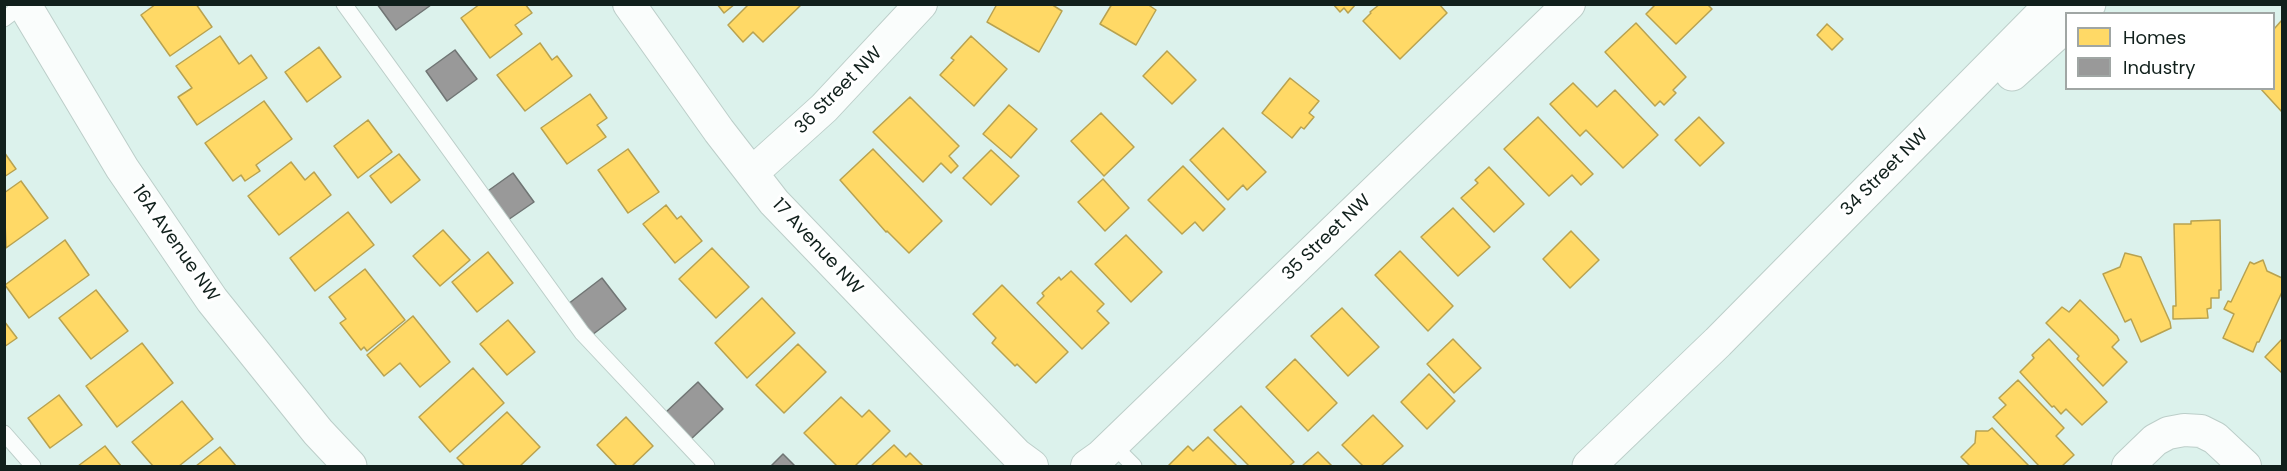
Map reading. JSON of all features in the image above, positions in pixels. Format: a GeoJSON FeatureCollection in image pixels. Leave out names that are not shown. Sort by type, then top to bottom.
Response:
{"type":"FeatureCollection","features":[{"type":"Feature","properties":{"kind":"main road","name":"16A Avenue NW"},"geometry":{"type":"LineString","coordinates":[[24,4],[122,168],[212,300],[318,432],[350,466]]}},
{"type":"Feature","properties":{"kind":"main road","name":"34 Street NW"},"geometry":{"type":"LineString","coordinates":[[1589,466],[1718,342],[2052,4]]}},
{"type":"Feature","properties":{"kind":"main road","name":"34 Street NW"},"geometry":{"type":"LineString","coordinates":[[1718,342],[2065,27]]}},
{"type":"Feature","properties":{"kind":"street","name":"17 Avenue NW"},"geometry":{"type":"LineString","coordinates":[[629,4],[719,131],[796,227],[1017,455],[1032,466]]}},
{"type":"Feature","properties":{"kind":"street","name":"36 Street NW"},"geometry":{"type":"LineString","coordinates":[[753,173],[824,108],[921,4]]}},
{"type":"Feature","properties":{"kind":"street","name":"35 Street NW"},"geometry":{"type":"LineString","coordinates":[[1087,466],[1124,456],[1565,6]]}},
{"type":"Feature","properties":{"kind":"street"},"geometry":{"type":"LineString","coordinates":[[2128,466],[2155,440],[2168,433],[2184,430],[2201,431],[2215,438],[2246,466]]}},
{"type":"Feature","properties":{"kind":"lane"},"geometry":{"type":"LineString","coordinates":[[4,19],[24,4]]}},
{"type":"Feature","properties":{"kind":"lane"},"geometry":{"type":"LineString","coordinates":[[344,4],[582,333],[707,466]]}},
{"type":"Feature","properties":{"kind":"lane"},"geometry":{"type":"LineString","coordinates":[[4,433],[33,466]]}},
{"type":"Feature","properties":{"kind":"building: Homes"},"geometry":{"type":"Polygon","coordinates":[[[156,4],[196,4],[212,27],[170,56],[141,15],[156,4]]]}},
{"type":"Feature","properties":{"kind":"building: Homes"},"geometry":{"type":"Polygon","coordinates":[[[480,4],[525,4],[532,13],[515,25],[522,34],[490,58],[461,18],[480,4]]]}},
{"type":"Feature","properties":{"kind":"building: Homes"},"geometry":{"type":"Polygon","coordinates":[[[717,4],[735,4],[724,13],[717,4]]]}},
{"type":"Feature","properties":{"kind":"building: Homes"},"geometry":{"type":"Polygon","coordinates":[[[749,4],[802,4],[763,42],[753,32],[743,42],[728,25],[749,4]]]}},
{"type":"Feature","properties":{"kind":"building: Homes"},"geometry":{"type":"Polygon","coordinates":[[[997,4],[1051,4],[1062,11],[1039,52],[987,22],[997,4]]]}},
{"type":"Feature","properties":{"kind":"building: Homes"},"geometry":{"type":"Polygon","coordinates":[[[1112,4],[1147,4],[1156,10],[1136,45],[1100,24],[1112,4]]]}},
{"type":"Feature","properties":{"kind":"building: Homes"},"geometry":{"type":"Polygon","coordinates":[[[1333,4],[1356,4],[1348,13],[1344,8],[1340,12],[1333,4]]]}},
{"type":"Feature","properties":{"kind":"building: Homes"},"geometry":{"type":"Polygon","coordinates":[[[1380,4],[1439,4],[1447,13],[1400,59],[1363,21],[1380,4]]]}},
{"type":"Feature","properties":{"kind":"building: Homes"},"geometry":{"type":"Polygon","coordinates":[[[1656,4],[1707,4],[1712,9],[1676,44],[1646,14],[1656,4]]]}},
{"type":"Feature","properties":{"kind":"building: Homes"},"geometry":{"type":"Polygon","coordinates":[[[2282,20],[2282,112],[2262,90],[2275,90],[2275,28],[2282,20]]]}},
{"type":"Feature","properties":{"kind":"building: Homes"},"geometry":{"type":"Polygon","coordinates":[[[1636,23],[1686,77],[1673,90],[1676,93],[1664,105],[1660,101],[1655,106],[1605,52],[1636,23]]]}},
{"type":"Feature","properties":{"kind":"building: Homes"},"geometry":{"type":"Polygon","coordinates":[[[1827,24],[1843,39],[1832,50],[1817,35],[1827,24]]]}},
{"type":"Feature","properties":{"kind":"building: Homes"},"geometry":{"type":"Polygon","coordinates":[[[220,36],[239,64],[251,55],[267,78],[197,125],[178,97],[192,88],[176,66],[220,36]]]}},
{"type":"Feature","properties":{"kind":"building: Homes"},"geometry":{"type":"Polygon","coordinates":[[[971,36],[1007,69],[974,106],[940,75],[954,60],[951,58],[971,36]]]}},
{"type":"Feature","properties":{"kind":"building: Homes"},"geometry":{"type":"Polygon","coordinates":[[[540,43],[552,60],[557,56],[572,76],[525,111],[497,75],[540,43]]]}},
{"type":"Feature","properties":{"kind":"building: Homes"},"geometry":{"type":"Polygon","coordinates":[[[319,47],[341,77],[307,102],[285,72],[319,47]]]}},
{"type":"Feature","properties":{"kind":"building: Homes"},"geometry":{"type":"Polygon","coordinates":[[[1167,51],[1196,80],[1172,104],[1143,76],[1167,51]]]}},
{"type":"Feature","properties":{"kind":"building: Homes"},"geometry":{"type":"Polygon","coordinates":[[[1290,78],[1319,101],[1309,113],[1314,117],[1292,138],[1262,113],[1290,78]]]}},
{"type":"Feature","properties":{"kind":"building: Homes"},"geometry":{"type":"Polygon","coordinates":[[[1573,83],[1597,107],[1615,90],[1658,135],[1623,168],[1586,130],[1580,136],[1550,104],[1573,83]]]}},
{"type":"Feature","properties":{"kind":"building: Homes"},"geometry":{"type":"Polygon","coordinates":[[[590,94],[607,118],[597,125],[606,137],[567,164],[541,128],[590,94]]]}},
{"type":"Feature","properties":{"kind":"building: Homes"},"geometry":{"type":"Polygon","coordinates":[[[910,97],[959,146],[949,156],[958,166],[951,173],[941,163],[923,182],[873,132],[910,97]]]}},
{"type":"Feature","properties":{"kind":"building: Homes"},"geometry":{"type":"Polygon","coordinates":[[[264,101],[292,139],[256,165],[260,171],[245,181],[241,175],[233,181],[205,143],[264,101]]]}},
{"type":"Feature","properties":{"kind":"building: Homes"},"geometry":{"type":"Polygon","coordinates":[[[1009,105],[1037,129],[1011,158],[983,134],[1009,105]]]}},
{"type":"Feature","properties":{"kind":"building: Homes"},"geometry":{"type":"Polygon","coordinates":[[[1101,113],[1134,147],[1104,176],[1071,141],[1101,113]]]}},
{"type":"Feature","properties":{"kind":"building: Homes"},"geometry":{"type":"Polygon","coordinates":[[[1538,117],[1593,174],[1581,185],[1572,175],[1549,196],[1504,149],[1538,117]]]}},
{"type":"Feature","properties":{"kind":"building: Homes"},"geometry":{"type":"Polygon","coordinates":[[[1699,117],[1724,143],[1700,166],[1675,140],[1699,117]]]}},
{"type":"Feature","properties":{"kind":"building: Homes"},"geometry":{"type":"Polygon","coordinates":[[[368,120],[392,152],[358,178],[334,146],[368,120]]]}},
{"type":"Feature","properties":{"kind":"building: Homes"},"geometry":{"type":"Polygon","coordinates":[[[1223,128],[1266,172],[1247,190],[1243,185],[1228,200],[1190,160],[1223,128]]]}},
{"type":"Feature","properties":{"kind":"building: Homes"},"geometry":{"type":"Polygon","coordinates":[[[628,149],[659,192],[628,213],[598,170],[628,149]]]}},
{"type":"Feature","properties":{"kind":"building: Homes"},"geometry":{"type":"Polygon","coordinates":[[[873,149],[942,221],[909,253],[886,232],[840,180],[873,149]]]}},
{"type":"Feature","properties":{"kind":"building: Homes"},"geometry":{"type":"Polygon","coordinates":[[[991,150],[1019,176],[991,205],[963,178],[991,150]]]}},
{"type":"Feature","properties":{"kind":"building: Homes"},"geometry":{"type":"Polygon","coordinates":[[[4,152],[16,169],[4,177],[4,152]]]}},
{"type":"Feature","properties":{"kind":"building: Homes"},"geometry":{"type":"Polygon","coordinates":[[[399,154],[420,180],[391,203],[370,176],[399,154]]]}},
{"type":"Feature","properties":{"kind":"building: Homes"},"geometry":{"type":"Polygon","coordinates":[[[291,162],[305,180],[314,172],[331,195],[279,235],[248,196],[291,162]]]}},
{"type":"Feature","properties":{"kind":"building: Homes"},"geometry":{"type":"Polygon","coordinates":[[[1183,166],[1225,209],[1203,231],[1195,222],[1182,234],[1148,200],[1183,166]]]}},
{"type":"Feature","properties":{"kind":"building: Homes"},"geometry":{"type":"Polygon","coordinates":[[[1489,167],[1524,204],[1494,232],[1461,198],[1478,183],[1475,180],[1489,167]]]}},
{"type":"Feature","properties":{"kind":"building: Homes"},"geometry":{"type":"Polygon","coordinates":[[[1103,179],[1129,208],[1105,231],[1078,202],[1103,179]]]}},
{"type":"Feature","properties":{"kind":"building: Homes"},"geometry":{"type":"Polygon","coordinates":[[[21,181],[48,218],[6,248],[4,193],[21,181]]]}},
{"type":"Feature","properties":{"kind":"building: Homes"},"geometry":{"type":"Polygon","coordinates":[[[666,205],[677,219],[681,216],[702,241],[675,263],[643,224],[666,205]]]}},
{"type":"Feature","properties":{"kind":"building: Homes"},"geometry":{"type":"Polygon","coordinates":[[[1453,208],[1490,247],[1458,276],[1421,237],[1453,208]]]}},
{"type":"Feature","properties":{"kind":"building: Homes"},"geometry":{"type":"Polygon","coordinates":[[[348,212],[374,245],[315,291],[290,258],[348,212]]]}},
{"type":"Feature","properties":{"kind":"building: Homes"},"geometry":{"type":"Polygon","coordinates":[[[2220,220],[2221,290],[2219,290],[2219,298],[2211,298],[2211,308],[2207,309],[2208,318],[2173,319],[2173,306],[2176,306],[2174,224],[2220,220]]]}},
{"type":"Feature","properties":{"kind":"building: Homes"},"geometry":{"type":"Polygon","coordinates":[[[443,230],[470,260],[440,286],[413,256],[443,230]]]}},
{"type":"Feature","properties":{"kind":"building: Homes"},"geometry":{"type":"Polygon","coordinates":[[[1571,231],[1599,260],[1570,288],[1543,259],[1571,231]]]}},
{"type":"Feature","properties":{"kind":"building: Homes"},"geometry":{"type":"Polygon","coordinates":[[[1126,235],[1162,272],[1131,302],[1095,264],[1126,235]]]}},
{"type":"Feature","properties":{"kind":"building: Homes"},"geometry":{"type":"Polygon","coordinates":[[[65,240],[89,275],[29,318],[5,285],[65,240]]]}},
{"type":"Feature","properties":{"kind":"building: Homes"},"geometry":{"type":"Polygon","coordinates":[[[712,248],[749,287],[716,318],[679,279],[712,248]]]}},
{"type":"Feature","properties":{"kind":"building: Homes"},"geometry":{"type":"Polygon","coordinates":[[[1400,251],[1453,306],[1428,331],[1375,275],[1400,251]]]}},
{"type":"Feature","properties":{"kind":"building: Homes"},"geometry":{"type":"Polygon","coordinates":[[[488,252],[513,283],[477,312],[452,282],[488,252]]]}},
{"type":"Feature","properties":{"kind":"building: Homes"},"geometry":{"type":"Polygon","coordinates":[[[2125,253],[2141,257],[2170,322],[2171,328],[2141,342],[2131,319],[2125,322],[2103,274],[2120,267],[2125,253]]]}},
{"type":"Feature","properties":{"kind":"building: Homes"},"geometry":{"type":"Polygon","coordinates":[[[2263,260],[2267,271],[2282,278],[2282,292],[2253,352],[2223,338],[2234,314],[2224,309],[2228,301],[2231,302],[2250,262],[2254,264],[2263,260]]]}},
{"type":"Feature","properties":{"kind":"building: Homes"},"geometry":{"type":"Polygon","coordinates":[[[365,269],[405,320],[367,351],[364,347],[361,350],[340,323],[346,319],[329,297],[365,269]]]}},
{"type":"Feature","properties":{"kind":"building: Homes"},"geometry":{"type":"Polygon","coordinates":[[[1071,271],[1104,304],[1097,311],[1109,323],[1082,349],[1037,303],[1044,296],[1042,293],[1059,277],[1061,280],[1071,271]]]}},
{"type":"Feature","properties":{"kind":"building: Homes"},"geometry":{"type":"Polygon","coordinates":[[[1002,285],[1068,352],[1036,383],[992,343],[996,338],[973,314],[1002,285]]]}},
{"type":"Feature","properties":{"kind":"building: Homes"},"geometry":{"type":"Polygon","coordinates":[[[96,290],[128,331],[91,359],[59,318],[96,290]]]}},
{"type":"Feature","properties":{"kind":"building: Homes"},"geometry":{"type":"Polygon","coordinates":[[[762,298],[795,333],[747,378],[715,343],[762,298]]]}},
{"type":"Feature","properties":{"kind":"building: Homes"},"geometry":{"type":"Polygon","coordinates":[[[2080,300],[2117,336],[2119,340],[2112,347],[2127,362],[2103,386],[2077,359],[2079,356],[2046,323],[2062,307],[2069,312],[2080,300]]]}},
{"type":"Feature","properties":{"kind":"building: Homes"},"geometry":{"type":"Polygon","coordinates":[[[1342,308],[1379,347],[1348,376],[1311,336],[1342,308]]]}},
{"type":"Feature","properties":{"kind":"building: Homes"},"geometry":{"type":"Polygon","coordinates":[[[413,316],[450,362],[420,387],[400,363],[384,376],[367,355],[413,316]]]}},
{"type":"Feature","properties":{"kind":"building: Homes"},"geometry":{"type":"Polygon","coordinates":[[[508,320],[535,352],[507,375],[480,344],[508,320]]]}},
{"type":"Feature","properties":{"kind":"building: Homes"},"geometry":{"type":"Polygon","coordinates":[[[4,321],[17,338],[4,347],[4,321]]]}},
{"type":"Feature","properties":{"kind":"building: Homes"},"geometry":{"type":"Polygon","coordinates":[[[1453,339],[1481,368],[1454,393],[1427,364],[1453,339]]]}},
{"type":"Feature","properties":{"kind":"building: Homes"},"geometry":{"type":"Polygon","coordinates":[[[2049,339],[2107,402],[2082,425],[2066,409],[2061,414],[2054,406],[2052,407],[2020,372],[2034,358],[2032,355],[2049,339]]]}},
{"type":"Feature","properties":{"kind":"building: Homes"},"geometry":{"type":"Polygon","coordinates":[[[2282,339],[2282,373],[2265,357],[2282,339]]]}},
{"type":"Feature","properties":{"kind":"building: Homes"},"geometry":{"type":"Polygon","coordinates":[[[142,343],[173,383],[117,427],[86,386],[142,343]]]}},
{"type":"Feature","properties":{"kind":"building: Homes"},"geometry":{"type":"Polygon","coordinates":[[[798,344],[826,372],[784,413],[756,385],[798,344]]]}},
{"type":"Feature","properties":{"kind":"building: Homes"},"geometry":{"type":"Polygon","coordinates":[[[1295,359],[1337,403],[1308,431],[1266,387],[1295,359]]]}},
{"type":"Feature","properties":{"kind":"building: Homes"},"geometry":{"type":"Polygon","coordinates":[[[473,368],[504,403],[450,452],[419,417],[473,368]]]}},
{"type":"Feature","properties":{"kind":"building: Homes"},"geometry":{"type":"Polygon","coordinates":[[[1429,374],[1455,401],[1427,429],[1401,402],[1429,374]]]}},
{"type":"Feature","properties":{"kind":"building: Homes"},"geometry":{"type":"Polygon","coordinates":[[[2018,380],[2064,428],[2056,436],[2074,455],[2062,466],[2039,466],[1993,417],[2006,405],[1999,398],[2018,380]]]}},
{"type":"Feature","properties":{"kind":"building: Homes"},"geometry":{"type":"Polygon","coordinates":[[[59,395],[82,425],[50,448],[28,418],[59,395]]]}},
{"type":"Feature","properties":{"kind":"building: Homes"},"geometry":{"type":"Polygon","coordinates":[[[841,397],[862,417],[869,410],[890,431],[855,466],[837,466],[804,433],[841,397]]]}},
{"type":"Feature","properties":{"kind":"building: Homes"},"geometry":{"type":"Polygon","coordinates":[[[182,401],[213,439],[179,466],[153,466],[132,442],[182,401]]]}},
{"type":"Feature","properties":{"kind":"building: Homes"},"geometry":{"type":"Polygon","coordinates":[[[1241,406],[1294,462],[1289,466],[1249,466],[1214,430],[1241,406]]]}},
{"type":"Feature","properties":{"kind":"building: Homes"},"geometry":{"type":"Polygon","coordinates":[[[507,412],[540,447],[520,466],[465,466],[457,458],[507,412]]]}},
{"type":"Feature","properties":{"kind":"building: Homes"},"geometry":{"type":"Polygon","coordinates":[[[1373,415],[1403,446],[1381,466],[1363,466],[1342,445],[1373,415]]]}},
{"type":"Feature","properties":{"kind":"building: Homes"},"geometry":{"type":"Polygon","coordinates":[[[626,417],[653,446],[632,466],[617,466],[597,445],[626,417]]]}},
{"type":"Feature","properties":{"kind":"building: Homes"},"geometry":{"type":"Polygon","coordinates":[[[1992,428],[2029,466],[1970,466],[1961,457],[1975,443],[1976,431],[1988,431],[1992,428]]]}},
{"type":"Feature","properties":{"kind":"building: Homes"},"geometry":{"type":"Polygon","coordinates":[[[1208,437],[1237,466],[1168,466],[1188,446],[1193,451],[1208,437]]]}},
{"type":"Feature","properties":{"kind":"building: Homes"},"geometry":{"type":"Polygon","coordinates":[[[894,445],[906,457],[910,453],[923,466],[871,466],[894,445]]]}},
{"type":"Feature","properties":{"kind":"building: Homes"},"geometry":{"type":"Polygon","coordinates":[[[105,446],[121,466],[78,466],[105,446]]]}},
{"type":"Feature","properties":{"kind":"building: Homes"},"geometry":{"type":"Polygon","coordinates":[[[220,447],[236,466],[196,466],[220,447]]]}},
{"type":"Feature","properties":{"kind":"building: Homes"},"geometry":{"type":"Polygon","coordinates":[[[1318,452],[1332,466],[1302,466],[1318,452]]]}},
{"type":"Feature","properties":{"kind":"building: Industry"},"geometry":{"type":"Polygon","coordinates":[[[377,4],[430,4],[431,5],[396,30],[377,4]]]}},
{"type":"Feature","properties":{"kind":"building: Industry"},"geometry":{"type":"Polygon","coordinates":[[[455,50],[477,79],[447,101],[426,71],[455,50]]]}},
{"type":"Feature","properties":{"kind":"building: Industry"},"geometry":{"type":"Polygon","coordinates":[[[513,173],[534,202],[505,222],[485,193],[513,173]]]}},
{"type":"Feature","properties":{"kind":"building: Industry"},"geometry":{"type":"Polygon","coordinates":[[[602,278],[626,309],[592,335],[568,304],[602,278]]]}},
{"type":"Feature","properties":{"kind":"building: Industry"},"geometry":{"type":"Polygon","coordinates":[[[698,382],[723,409],[690,440],[665,413],[698,382]]]}},
{"type":"Feature","properties":{"kind":"building: Industry"},"geometry":{"type":"Polygon","coordinates":[[[783,454],[795,466],[771,466],[783,454]]]}}]}
